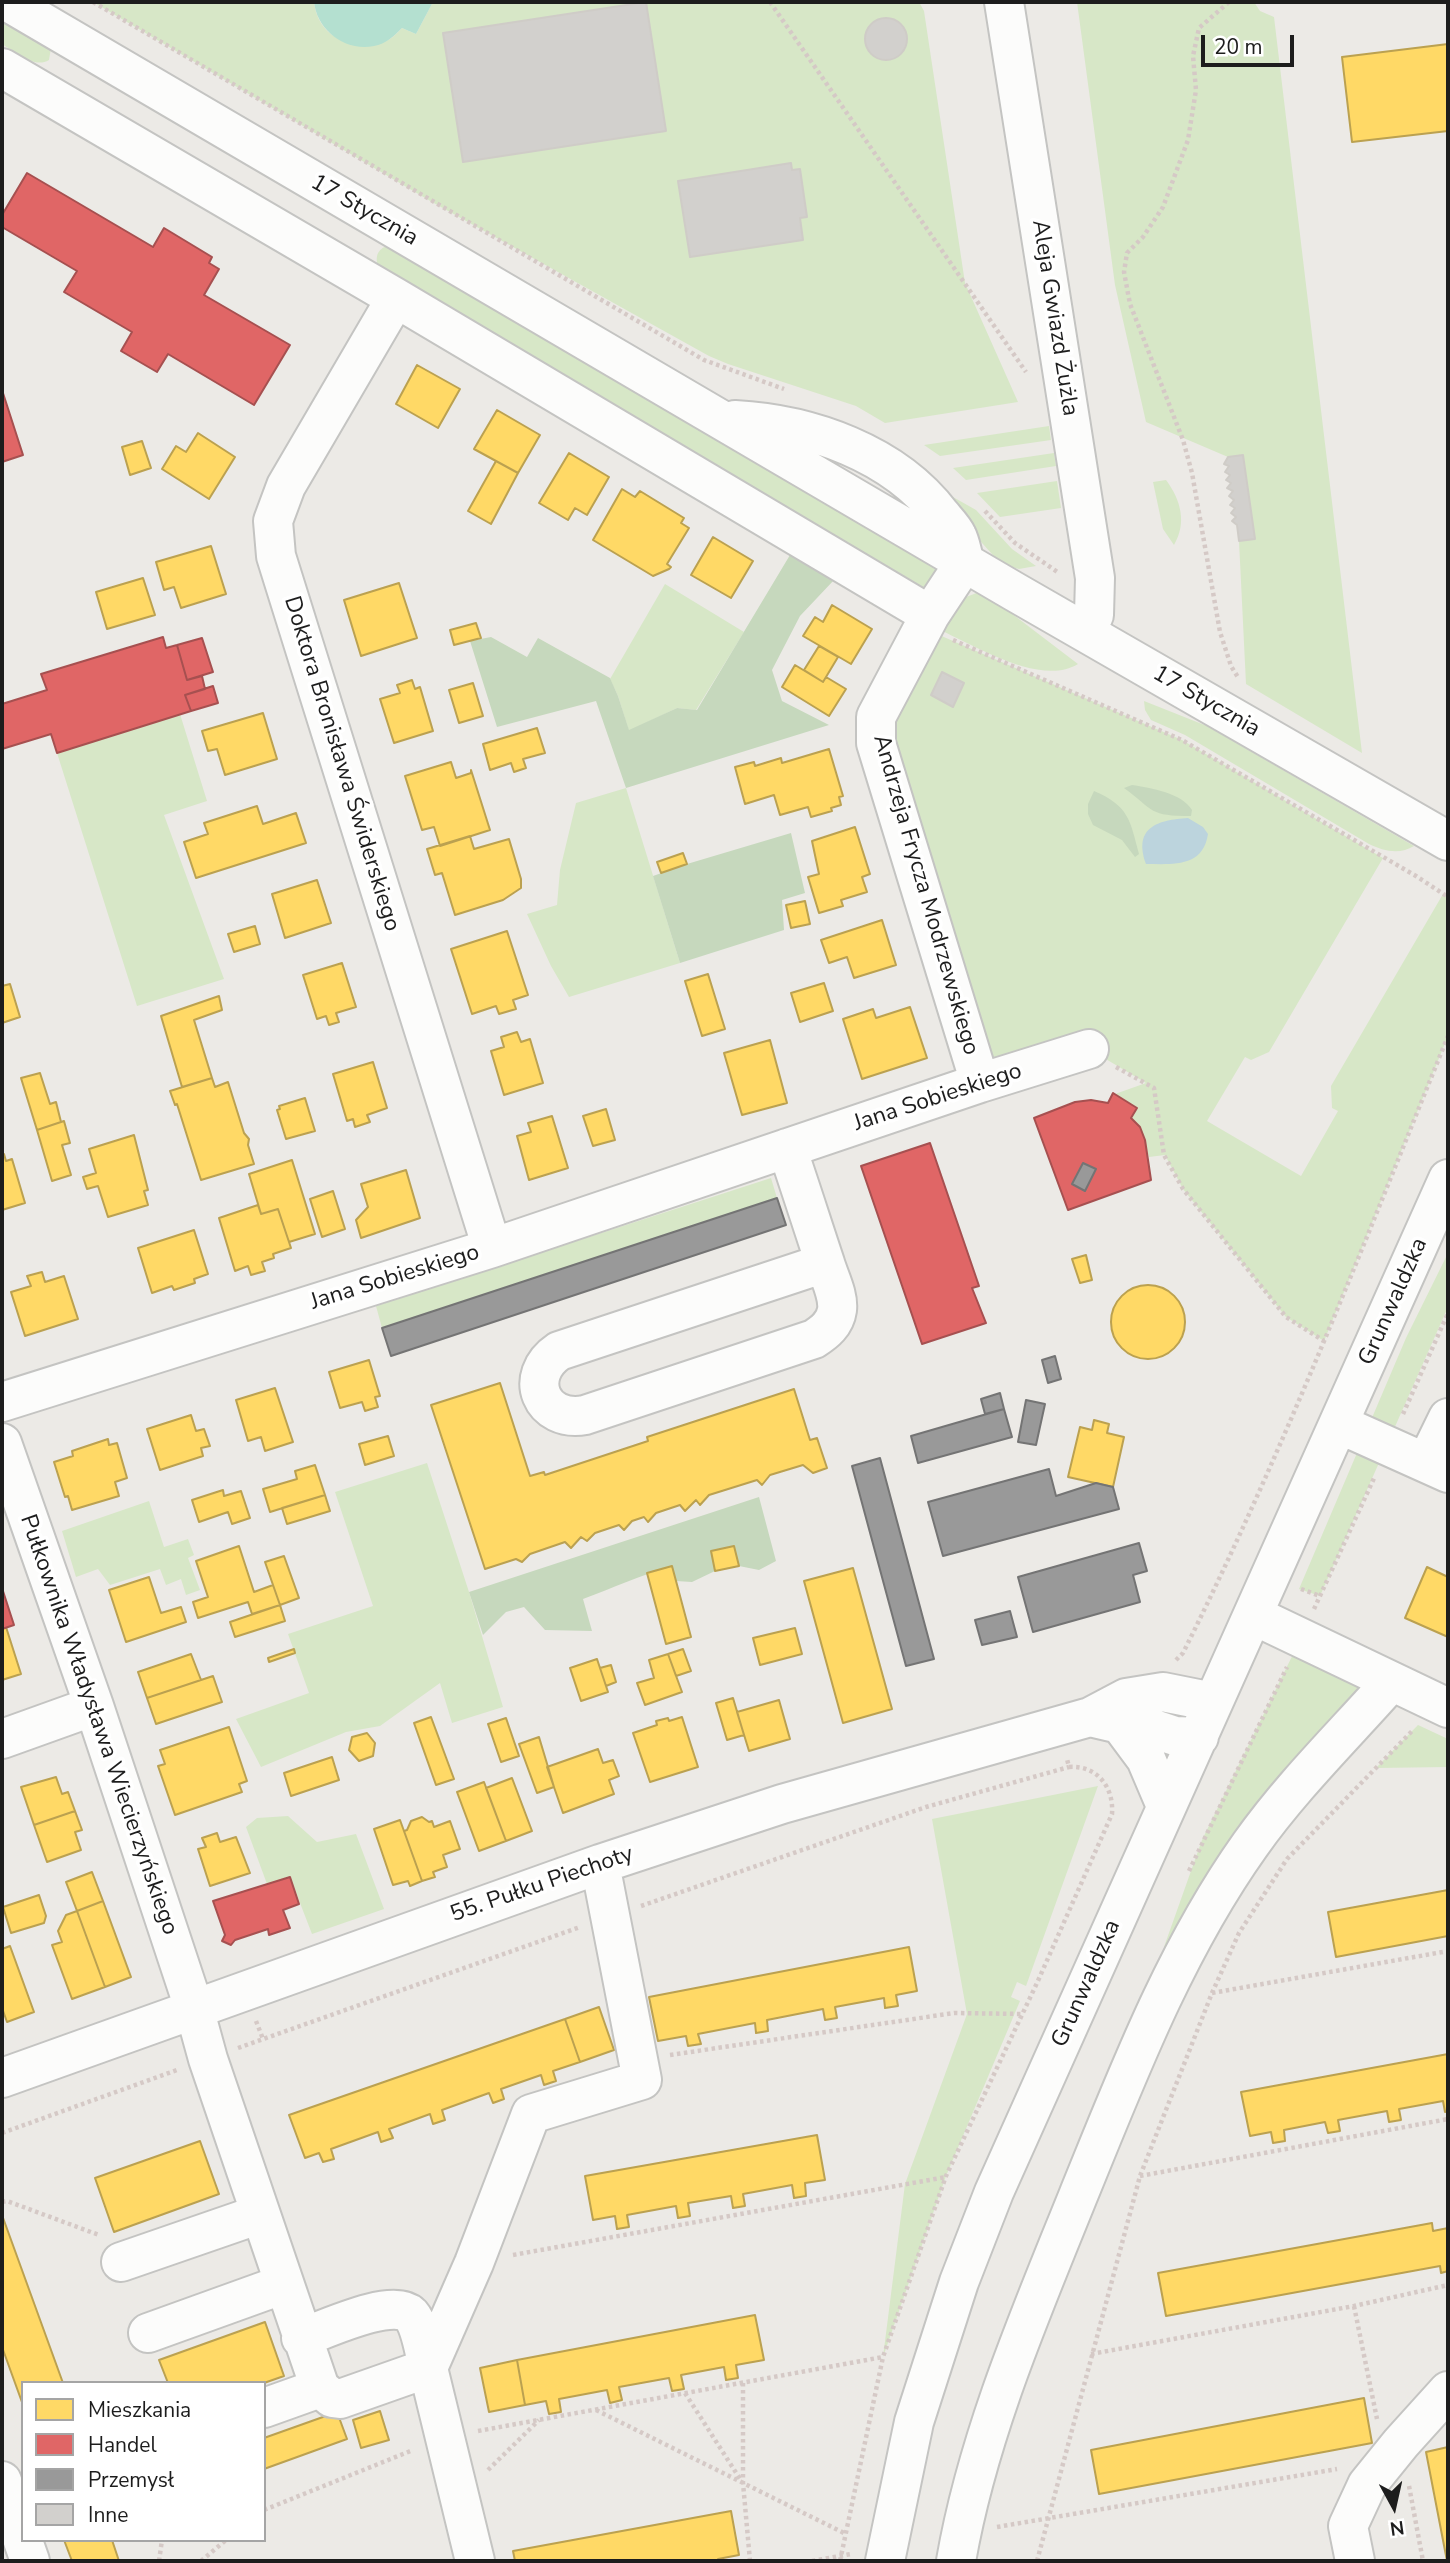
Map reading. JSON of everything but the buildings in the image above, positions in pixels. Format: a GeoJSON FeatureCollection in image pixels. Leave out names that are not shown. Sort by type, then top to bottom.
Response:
{"type":"FeatureCollection","features":[{"type":"Feature","properties":{"kind":"street","name":"17 Stycznia"},"geometry":{"type":"LineString","coordinates":[[8,2],[965,562],[1090,615],[1448,841]]}},
{"type":"Feature","properties":{"kind":"street","name":"Aleja Gwiazd Żużla"},"geometry":{"type":"LineString","coordinates":[[1004,2],[1093,566],[1090,615]]}},
{"type":"Feature","properties":{"kind":"street"},"geometry":{"type":"LineString","coordinates":[[54,98],[81,45]]}},
{"type":"Feature","properties":{"kind":"street"},"geometry":{"type":"LineString","coordinates":[[2,68],[396,298],[927,622]]}},
{"type":"Feature","properties":{"kind":"street"},"geometry":{"type":"LineString","coordinates":[[226,199],[256,148]]}},
{"type":"Feature","properties":{"kind":"street","name":"Doktora Bronisława Świderskiego"},"geometry":{"type":"LineString","coordinates":[[396,298],[286,486],[273,521],[276,556],[492,1248]]}},
{"type":"Feature","properties":{"kind":"street","name":"Andrzeja Frycza Modrzewskiego"},"geometry":{"type":"LineString","coordinates":[[965,562],[927,622],[876,716],[876,743],[980,1083]]}},
{"type":"Feature","properties":{"kind":"street","name":"Jana Sobieskiego"},"geometry":{"type":"LineString","coordinates":[[2,1402],[492,1248],[980,1083],[1089,1049]]}},
{"type":"Feature","properties":{"kind":"street"},"geometry":{"type":"LineString","coordinates":[[787,1148],[825,1263],[837,1303],[836,1314],[824,1333],[814,1339],[585,1415],[562,1415],[544,1401],[539,1378],[542,1367],[549,1357],[559,1351],[825,1263]]}},
{"type":"Feature","properties":{"kind":"street","name":"Grunwaldzka"},"geometry":{"type":"LineString","coordinates":[[886,2554],[914,2422],[959,2282],[994,2192],[1448,1180]]}},
{"type":"Feature","properties":{"kind":"street"},"geometry":{"type":"LineString","coordinates":[[1339,1424],[1437,1468],[1448,1419]]}},
{"type":"Feature","properties":{"kind":"street","name":"Pułkownika Władysława Wiecierzyńskiego"},"geometry":{"type":"LineString","coordinates":[[2,1443],[93,1706],[194,2008],[208,2059],[320,2388]]}},
{"type":"Feature","properties":{"kind":"street"},"geometry":{"type":"LineString","coordinates":[[1253,1615],[1444,1706]]}},
{"type":"Feature","properties":{"kind":"street"},"geometry":{"type":"LineString","coordinates":[[958,2547],[994,2414],[1036,2301],[1157,2008],[1197,1929],[1250,1844],[1391,1682]]}},
{"type":"Feature","properties":{"kind":"street","name":"55. Pułku Piechoty"},"geometry":{"type":"LineString","coordinates":[[2,2078],[600,1864],[782,1804],[1105,1720],[1126,1698],[1163,1692],[1206,1720]]}},
{"type":"Feature","properties":{"kind":"street"},"geometry":{"type":"LineString","coordinates":[[2,1739],[93,1706]]}},
{"type":"Feature","properties":{"kind":"street"},"geometry":{"type":"LineString","coordinates":[[1105,1720],[1146,1759],[1166,1806]]}},
{"type":"Feature","properties":{"kind":"street"},"geometry":{"type":"LineString","coordinates":[[266,2407],[320,2388],[324,2394],[340,2399],[428,2368],[474,2263],[531,2114],[642,2080],[600,1864]]}},
{"type":"Feature","properties":{"kind":"street"},"geometry":{"type":"LineString","coordinates":[[121,2262],[260,2214]]}},
{"type":"Feature","properties":{"kind":"street"},"geometry":{"type":"LineString","coordinates":[[148,2333],[284,2284]]}},
{"type":"Feature","properties":{"kind":"street"},"geometry":{"type":"LineString","coordinates":[[301,2338],[385,2309],[402,2310],[410,2314],[415,2321],[428,2368],[475,2561]]}},
{"type":"Feature","properties":{"kind":"street"},"geometry":{"type":"LineString","coordinates":[[1355,2561],[1348,2526],[1367,2485],[1448,2391]]}},
{"type":"Feature","properties":{"kind":"street"},"geometry":{"type":"LineString","coordinates":[[2,2481],[21,2535]]}},
{"type":"Feature","properties":{"kind":"street"},"geometry":{"type":"LineString","coordinates":[[23,2542],[30,2561]]}},
{"type":"Feature","properties":{"kind":"path"},"geometry":{"type":"LineString","coordinates":[[93,2],[704,360],[789,391]]}},
{"type":"Feature","properties":{"kind":"path"},"geometry":{"type":"LineString","coordinates":[[770,2],[1027,372]]}},
{"type":"Feature","properties":{"kind":"path"},"geometry":{"type":"LineString","coordinates":[[1229,2],[1199,28],[1193,55],[1196,90],[1188,139],[1163,206],[1143,237],[1127,253],[1124,272],[1130,304],[1183,440],[1192,473],[1220,632],[1231,666],[1241,681]]}},
{"type":"Feature","properties":{"kind":"path"},"geometry":{"type":"LineString","coordinates":[[980,507],[1090,615]]}},
{"type":"Feature","properties":{"kind":"path"},"geometry":{"type":"LineString","coordinates":[[927,622],[1182,740],[1448,897]]}},
{"type":"Feature","properties":{"kind":"path"},"geometry":{"type":"LineString","coordinates":[[1089,1049],[1154,1088],[1164,1155],[1183,1189],[1286,1317],[1324,1341]]}},
{"type":"Feature","properties":{"kind":"path"},"geometry":{"type":"LineString","coordinates":[[1037,2561],[1140,2176],[1212,1993],[1239,1933],[1287,1859],[1444,1706]]}},
{"type":"Feature","properties":{"kind":"path"},"geometry":{"type":"LineString","coordinates":[[2,2133],[926,1807],[1069,1767]]}},
{"type":"Feature","properties":{"kind":"path"},"geometry":{"type":"LineString","coordinates":[[1212,1993],[1448,1951]]}},
{"type":"Feature","properties":{"kind":"path"},"geometry":{"type":"LineString","coordinates":[[638,2060],[954,2013],[1023,2014]]}},
{"type":"Feature","properties":{"kind":"path"},"geometry":{"type":"LineString","coordinates":[[1140,2176],[1448,2119]]}},
{"type":"Feature","properties":{"kind":"path"},"geometry":{"type":"LineString","coordinates":[[474,2263],[946,2176]]}},
{"type":"Feature","properties":{"kind":"path"},"geometry":{"type":"LineString","coordinates":[[2,2203],[6,2201],[113,2239],[121,2262]]}},
{"type":"Feature","properties":{"kind":"path"},"geometry":{"type":"LineString","coordinates":[[1091,2354],[1354,2306],[1448,2285]]}},
{"type":"Feature","properties":{"kind":"path"},"geometry":{"type":"LineString","coordinates":[[1354,2306],[1423,2561]]}},
{"type":"Feature","properties":{"kind":"path"},"geometry":{"type":"LineString","coordinates":[[266,2509],[445,2437],[883,2357]]}},
{"type":"Feature","properties":{"kind":"path"},"geometry":{"type":"LineString","coordinates":[[743,2383],[743,2483],[750,2561]]}},
{"type":"Feature","properties":{"kind":"path"},"geometry":{"type":"LineString","coordinates":[[685,2393],[743,2483]]}},
{"type":"Feature","properties":{"kind":"path"},"geometry":{"type":"LineString","coordinates":[[595,2409],[846,2534]]}},
{"type":"Feature","properties":{"kind":"path"},"geometry":{"type":"LineString","coordinates":[[460,2498],[539,2419]]}},
{"type":"Feature","properties":{"kind":"path"},"geometry":{"type":"LineString","coordinates":[[958,2547],[1046,2521],[1393,2452]]}},
{"type":"Feature","properties":{"kind":"path"},"geometry":{"type":"LineString","coordinates":[[159,2561],[162,2542]]}},
{"type":"Feature","properties":{"kind":"path"},"geometry":{"type":"LineString","coordinates":[[201,2561],[224,2542]]}},
{"type":"Feature","properties":{"kind":"path"},"geometry":{"type":"LineString","coordinates":[[812,2561],[886,2554]]}},
{"type":"Feature","properties":{"kind":"green space"},"geometry":{"type":"Polygon","coordinates":[[[93,2],[314,2],[322,25],[330,33],[349,43],[373,44],[387,40],[402,28],[416,34],[433,2],[919,2],[924,11],[965,283],[1018,402],[885,423],[856,406],[709,356],[432,202],[93,2]]]}},
{"type":"Feature","properties":{"kind":"green space"},"geometry":{"type":"Polygon","coordinates":[[[314,2],[433,2],[416,34],[402,28],[382,43],[363,47],[353,46],[334,37],[321,22],[314,2]]]}},
{"type":"Feature","properties":{"kind":"green space"},"geometry":{"type":"Polygon","coordinates":[[[1077,2],[1254,2],[1260,11],[1274,17],[1362,753],[1246,684],[1239,541],[1255,538],[1243,456],[1228,457],[1146,422],[1115,285],[1077,2]]]}},
{"type":"Feature","properties":{"kind":"green space"},"geometry":{"type":"Polygon","coordinates":[[[2,14],[51,48],[49,60],[31,61],[2,44],[2,14]]]}},
{"type":"Feature","properties":{"kind":"green space"},"geometry":{"type":"Polygon","coordinates":[[[393,244],[936,565],[939,572],[931,585],[923,587],[378,267],[379,251],[393,244]]]}},
{"type":"Feature","properties":{"kind":"green space"},"geometry":{"type":"Polygon","coordinates":[[[1049,426],[1051,440],[940,456],[924,445],[1049,426]]]}},
{"type":"Feature","properties":{"kind":"green space"},"geometry":{"type":"Polygon","coordinates":[[[1054,453],[1056,466],[966,480],[953,468],[1054,453]]]}},
{"type":"Feature","properties":{"kind":"green space"},"geometry":{"type":"Polygon","coordinates":[[[1166,480],[1181,512],[1180,528],[1174,545],[1163,529],[1153,482],[1166,480]]]}},
{"type":"Feature","properties":{"kind":"green space"},"geometry":{"type":"Polygon","coordinates":[[[1057,481],[1061,508],[1000,517],[977,493],[1057,481]]]}},
{"type":"Feature","properties":{"kind":"green space"},"geometry":{"type":"Polygon","coordinates":[[[937,488],[976,510],[1012,549],[1036,566],[1019,569],[1001,564],[935,491],[937,488]]]}},
{"type":"Feature","properties":{"kind":"green space"},"geometry":{"type":"Polygon","coordinates":[[[790,555],[834,580],[800,616],[772,670],[782,701],[829,725],[626,788],[596,701],[497,727],[470,641],[491,637],[527,657],[538,638],[610,678],[629,730],[677,708],[697,710],[790,555]]]}},
{"type":"Feature","properties":{"kind":"green space"},"geometry":{"type":"Polygon","coordinates":[[[665,584],[744,632],[696,710],[677,708],[629,731],[610,679],[665,584]]]}},
{"type":"Feature","properties":{"kind":"green space"},"geometry":{"type":"Polygon","coordinates":[[[979,592],[990,597],[1078,664],[1063,670],[1028,668],[990,654],[940,630],[961,599],[979,592]]]}},
{"type":"Feature","properties":{"kind":"green space"},"geometry":{"type":"Polygon","coordinates":[[[923,628],[1182,740],[1383,858],[1269,1052],[1251,1060],[1245,1057],[1207,1121],[1301,1176],[1338,1111],[1332,1108],[1331,1086],[1443,894],[1448,897],[1448,1036],[1324,1341],[1286,1317],[1183,1189],[1165,1155],[1149,1157],[1140,1126],[1131,1118],[1137,1107],[1115,1094],[1146,1083],[1089,1049],[980,1083],[876,743],[923,628]]]}},
{"type":"Feature","properties":{"kind":"green space"},"geometry":{"type":"Polygon","coordinates":[[[1144,701],[1207,726],[1414,846],[1392,851],[1369,844],[1185,735],[1151,720],[1145,710],[1144,701]]]}},
{"type":"Feature","properties":{"kind":"green space"},"geometry":{"type":"Polygon","coordinates":[[[180,714],[207,801],[164,815],[224,979],[137,1006],[57,753],[180,714]]]}},
{"type":"Feature","properties":{"kind":"green space"},"geometry":{"type":"Polygon","coordinates":[[[1132,785],[1174,795],[1192,810],[1191,816],[1167,815],[1153,811],[1124,788],[1132,785]]]}},
{"type":"Feature","properties":{"kind":"green space"},"geometry":{"type":"Polygon","coordinates":[[[626,788],[680,963],[569,997],[527,914],[557,905],[560,870],[576,803],[626,788]]]}},
{"type":"Feature","properties":{"kind":"green space"},"geometry":{"type":"Polygon","coordinates":[[[1094,791],[1115,802],[1126,815],[1139,854],[1135,857],[1122,840],[1093,825],[1088,814],[1088,804],[1094,791]]]}},
{"type":"Feature","properties":{"kind":"green space"},"geometry":{"type":"Polygon","coordinates":[[[791,833],[805,893],[782,900],[784,930],[680,963],[653,876],[791,833]]]}},
{"type":"Feature","properties":{"kind":"green space"},"geometry":{"type":"Polygon","coordinates":[[[771,1178],[777,1198],[382,1328],[376,1306],[771,1178]]]}},
{"type":"Feature","properties":{"kind":"green space"},"geometry":{"type":"Polygon","coordinates":[[[1448,1253],[1448,1307],[1320,1596],[1299,1589],[1406,1338],[1448,1253]]]}},
{"type":"Feature","properties":{"kind":"green space"},"geometry":{"type":"Polygon","coordinates":[[[427,1463],[503,1707],[452,1723],[440,1683],[380,1726],[346,1732],[261,1767],[236,1719],[309,1693],[288,1634],[373,1606],[335,1492],[427,1463]]]}},
{"type":"Feature","properties":{"kind":"green space"},"geometry":{"type":"Polygon","coordinates":[[[759,1497],[776,1561],[759,1570],[739,1566],[734,1546],[711,1551],[715,1571],[692,1582],[676,1581],[672,1566],[583,1599],[592,1631],[545,1630],[524,1607],[506,1612],[483,1635],[469,1592],[759,1497]]]}},
{"type":"Feature","properties":{"kind":"green space"},"geometry":{"type":"Polygon","coordinates":[[[149,1501],[164,1547],[188,1539],[194,1555],[188,1558],[200,1590],[186,1595],[181,1579],[166,1585],[160,1569],[110,1585],[98,1569],[76,1577],[62,1531],[149,1501]]]}},
{"type":"Feature","properties":{"kind":"green space"},"geometry":{"type":"Polygon","coordinates":[[[1301,1638],[1391,1682],[1184,1955],[1164,1947],[1202,1840],[1301,1638]]]}},
{"type":"Feature","properties":{"kind":"green space"},"geometry":{"type":"Polygon","coordinates":[[[1418,1725],[1448,1739],[1448,1767],[1376,1768],[1418,1725]]]}},
{"type":"Feature","properties":{"kind":"green space"},"geometry":{"type":"Polygon","coordinates":[[[1098,1786],[1026,1986],[1017,1982],[1011,1997],[1020,2001],[946,2176],[883,2357],[905,2184],[967,2014],[932,1819],[1098,1786]]]}},
{"type":"Feature","properties":{"kind":"green space"},"geometry":{"type":"Polygon","coordinates":[[[288,1816],[317,1842],[356,1834],[384,1909],[312,1934],[290,1877],[267,1884],[246,1827],[257,1818],[288,1816]]]}},
{"type":"Feature","properties":{"kind":"water"},"geometry":{"type":"Polygon","coordinates":[[[1188,818],[1203,827],[1208,834],[1200,853],[1185,862],[1146,864],[1143,841],[1151,828],[1167,821],[1188,818]]]}}]}
